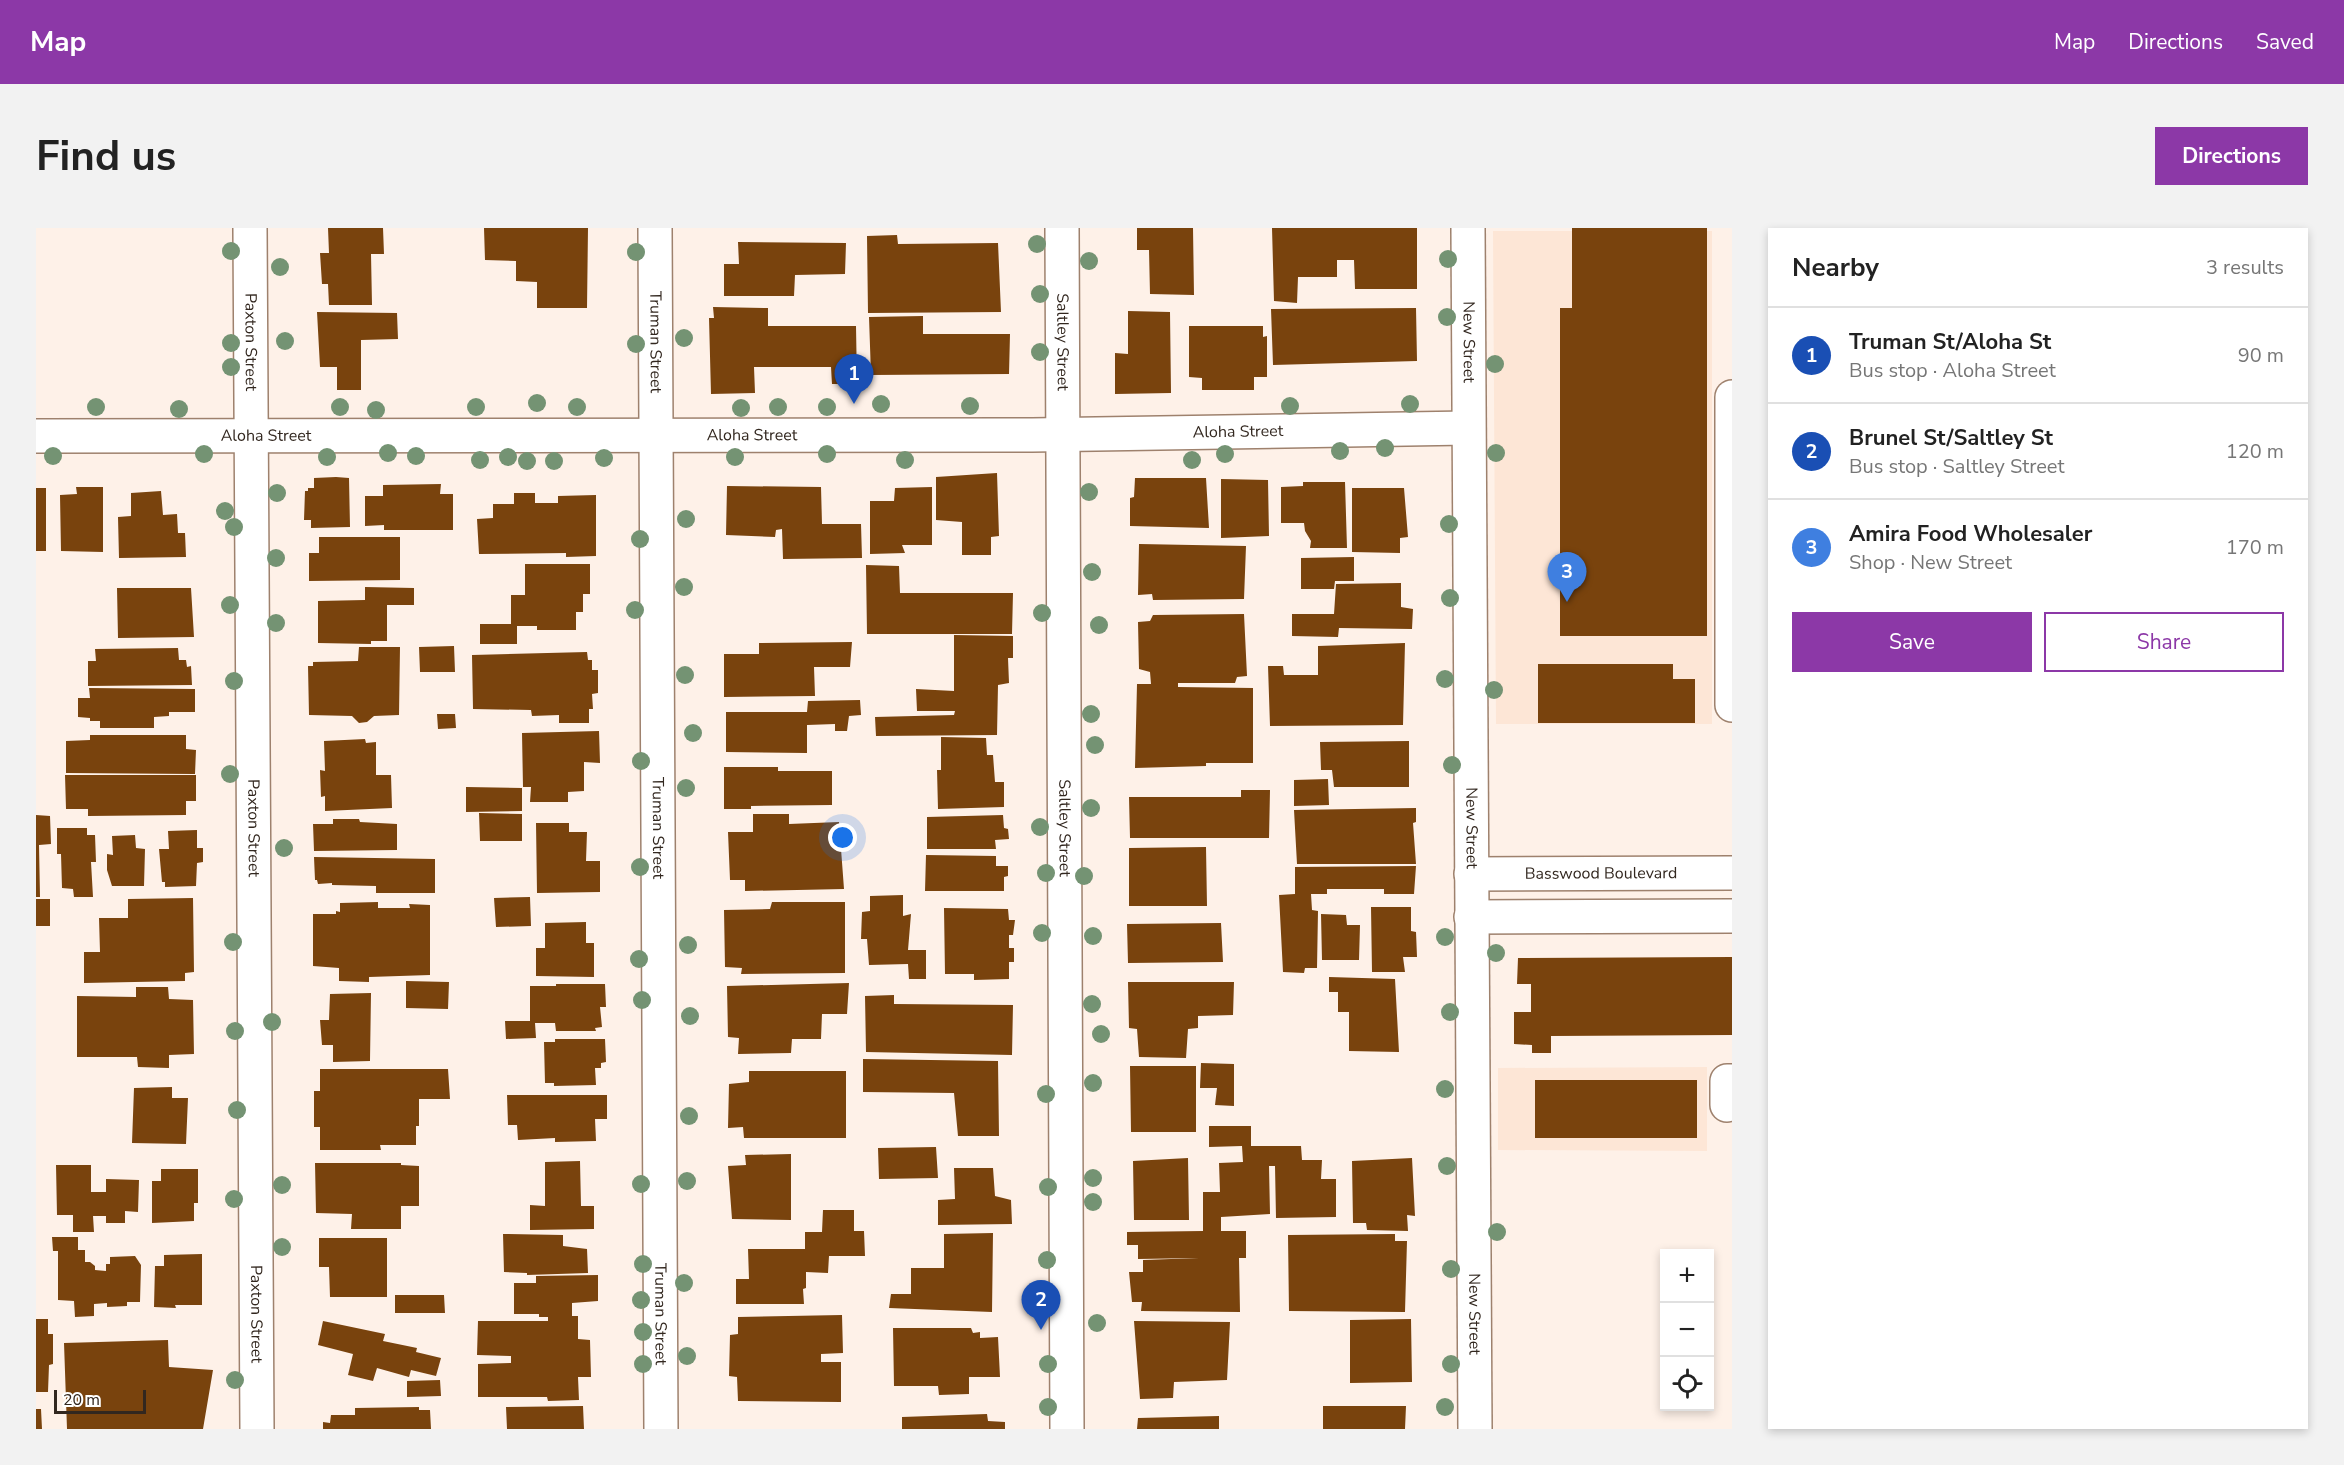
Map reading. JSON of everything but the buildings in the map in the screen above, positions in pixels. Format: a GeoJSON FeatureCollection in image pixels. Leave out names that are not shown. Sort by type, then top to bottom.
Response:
{"type":"FeatureCollection","features":[{"type":"Feature","properties":{"kind":"street","name":"Paxton Street"},"geometry":{"type":"LineString","coordinates":[[250,228],[257,1429]]}},
{"type":"Feature","properties":{"kind":"street","name":"Truman Street"},"geometry":{"type":"LineString","coordinates":[[655,228],[661,1429]]}},
{"type":"Feature","properties":{"kind":"street","name":"Saltley Street"},"geometry":{"type":"LineString","coordinates":[[1062,228],[1067,1429]]}},
{"type":"Feature","properties":{"kind":"street","name":"New Street"},"geometry":{"type":"LineString","coordinates":[[1468,228],[1475,1429]]}},
{"type":"Feature","properties":{"kind":"street"},"geometry":{"type":"LineString","coordinates":[[1732,397],[1732,705]]}},
{"type":"Feature","properties":{"kind":"street","name":"Aloha Street"},"geometry":{"type":"LineString","coordinates":[[36,436],[1063,435],[1468,428]]}},
{"type":"Feature","properties":{"kind":"street","name":"Basswood Boulevard"},"geometry":{"type":"LineString","coordinates":[[1471,874],[1732,873]]}},
{"type":"Feature","properties":{"kind":"street"},"geometry":{"type":"LineString","coordinates":[[1471,916],[1732,916]]}},
{"type":"Feature","properties":{"kind":"shaded area"},"geometry":{"type":"Polygon","coordinates":[[[1493,231],[1712,231],[1712,724],[1496,724],[1493,231]]]}},
{"type":"Feature","properties":{"kind":"shaded area"},"geometry":{"type":"Polygon","coordinates":[[[1707,1067],[1707,1151],[1498,1150],[1498,1068],[1707,1067]]]}},
{"type":"Feature","properties":{"kind":"place","name":"Truman St/Aloha St"},"geometry":{"type":"Point","coordinates":[854,404]}},
{"type":"Feature","properties":{"kind":"place","name":"Amira Food Wholesaler"},"geometry":{"type":"Point","coordinates":[1567,602]}},
{"type":"Feature","properties":{"kind":"place","name":"Brunel St/Saltley St"},"geometry":{"type":"Point","coordinates":[1041,1330]}}]}
